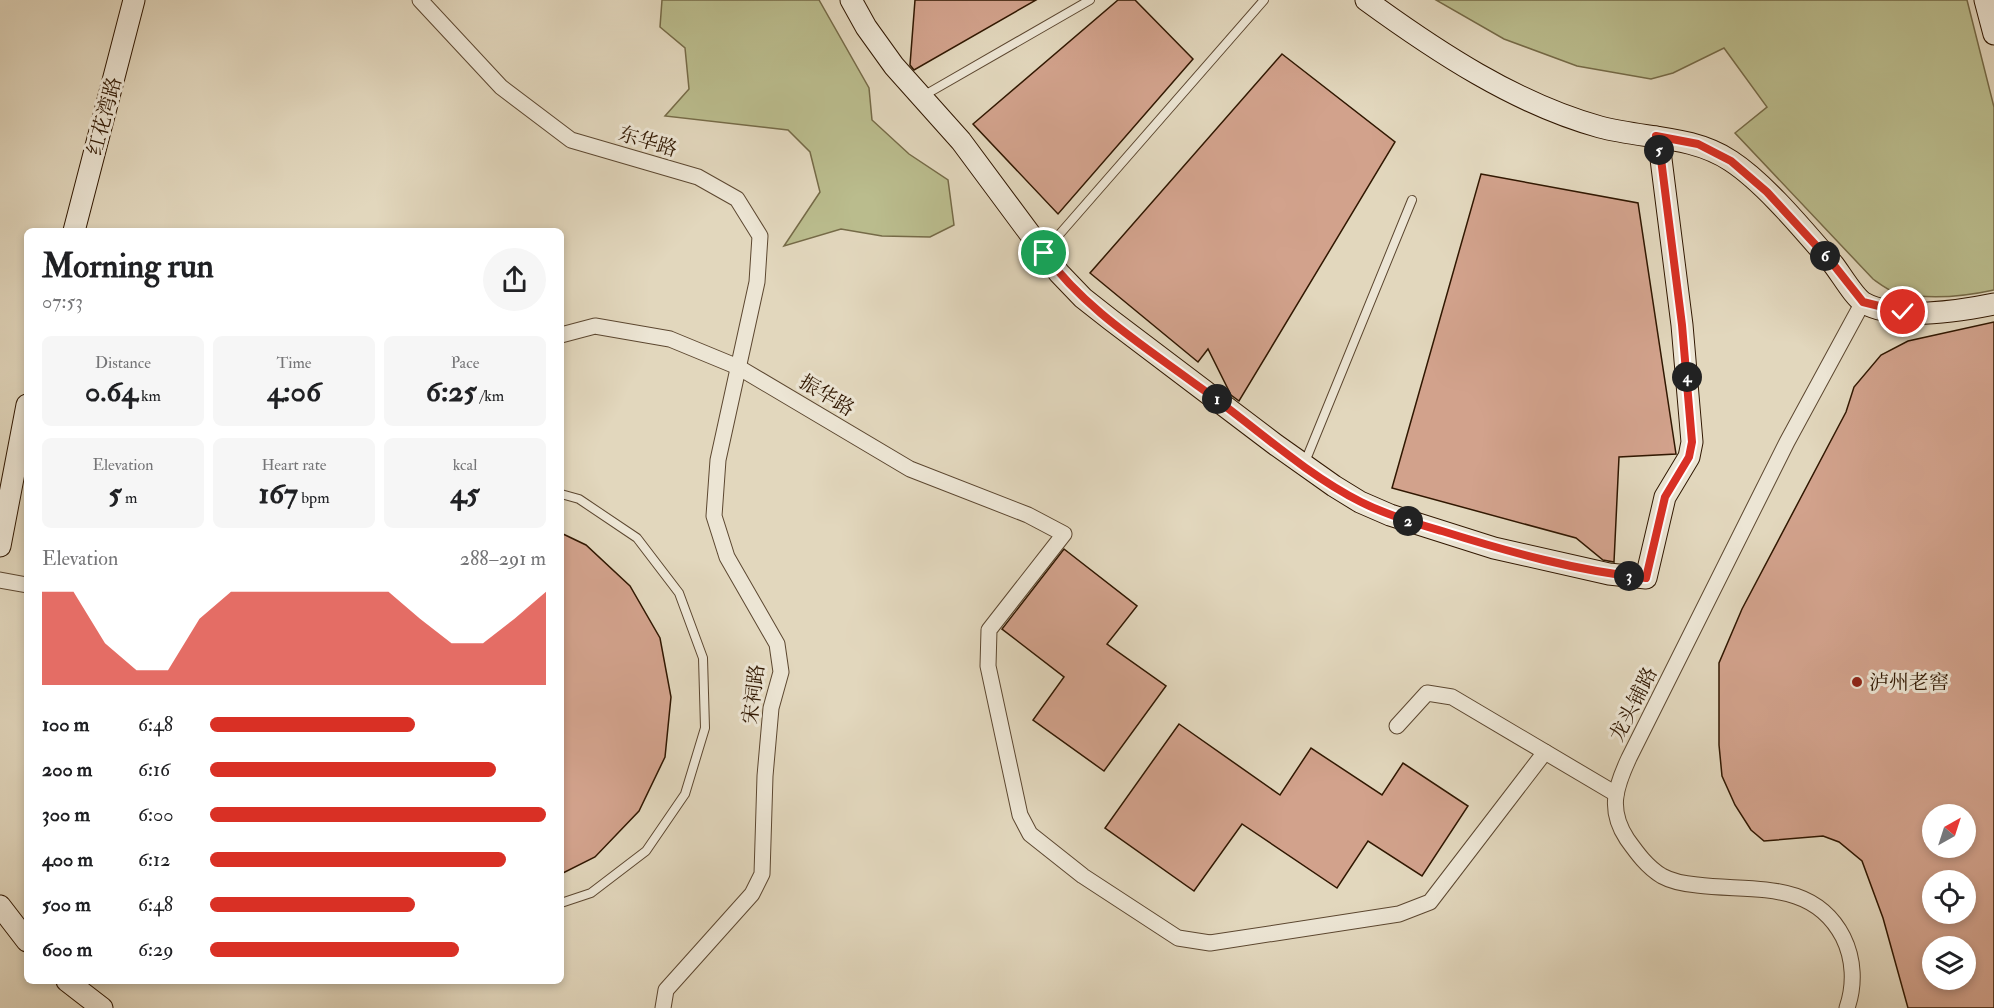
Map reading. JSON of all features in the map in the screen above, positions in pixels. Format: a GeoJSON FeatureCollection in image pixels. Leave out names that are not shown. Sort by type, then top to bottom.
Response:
{"type":"FeatureCollection","features":[{"type":"Feature","properties":{"kind":"street","name":"红花湾路"},"geometry":{"type":"LineString","coordinates":[[75,228],[134,0]]}},
{"type":"Feature","properties":{"kind":"street","name":"东华路"},"geometry":{"type":"LineString","coordinates":[[420,0],[501,87],[571,140],[698,177],[737,199],[760,236],[757,282],[738,367]]}},
{"type":"Feature","properties":{"kind":"street"},"geometry":{"type":"LineString","coordinates":[[851,0],[866,27],[894,66],[994,183],[1059,273],[1083,298],[1304,465],[1360,502],[1390,515],[1494,548],[1609,574],[1646,578],[1665,497],[1689,457],[1692,442],[1682,325],[1661,159],[1656,136]]}},
{"type":"Feature","properties":{"kind":"street"},"geometry":{"type":"LineString","coordinates":[[1366,0],[1442,54],[1523,98],[1600,127],[1698,144],[1731,161],[1767,192],[1833,264],[1863,302],[1882,308],[1922,314],[1994,304]]}},
{"type":"Feature","properties":{"kind":"street","name":"龙头铺路"},"geometry":{"type":"LineString","coordinates":[[1847,1008],[1853,975],[1849,950],[1838,928],[1820,906],[1795,894],[1695,885],[1662,876],[1639,857],[1623,833],[1614,810],[1617,783],[1629,758],[1787,442],[1863,302]]}},
{"type":"Feature","properties":{"kind":"street","name":"振华路"},"geometry":{"type":"LineString","coordinates":[[564,335],[595,326],[670,339],[738,367],[910,468],[1028,515],[1064,534],[988,630],[988,666],[1020,815],[1030,834],[1056,855],[1083,876],[1178,938],[1210,943],[1399,914],[1430,902],[1545,752]]}},
{"type":"Feature","properties":{"kind":"street","name":"宋祠路"},"geometry":{"type":"LineString","coordinates":[[663,1008],[666,990],[752,894],[762,874],[765,776],[771,708],[781,672],[777,644],[727,557],[714,516],[718,460],[738,367]]}},
{"type":"Feature","properties":{"kind":"street"},"geometry":{"type":"LineString","coordinates":[[0,546],[24,421]]}},
{"type":"Feature","properties":{"kind":"street"},"geometry":{"type":"LineString","coordinates":[[0,580],[24,584]]}},
{"type":"Feature","properties":{"kind":"street"},"geometry":{"type":"LineString","coordinates":[[1397,726],[1427,693],[1452,697],[1616,794]]}},
{"type":"Feature","properties":{"kind":"street"},"geometry":{"type":"LineString","coordinates":[[0,906],[24,937]]}},
{"type":"Feature","properties":{"kind":"street"},"geometry":{"type":"LineString","coordinates":[[71,984],[102,1008]]}},
{"type":"Feature","properties":{"kind":"lane"},"geometry":{"type":"LineString","coordinates":[[922,97],[1090,0]]}},
{"type":"Feature","properties":{"kind":"lane"},"geometry":{"type":"LineString","coordinates":[[1044,253],[1264,0]]}},
{"type":"Feature","properties":{"kind":"lane"},"geometry":{"type":"LineString","coordinates":[[1304,465],[1412,200]]}},
{"type":"Feature","properties":{"kind":"lane"},"geometry":{"type":"LineString","coordinates":[[564,495],[579,499],[637,538],[679,593],[703,658],[705,728],[686,794],[646,851],[591,893],[564,902]]}},
{"type":"Feature","properties":{"kind":"green space"},"geometry":{"type":"Polygon","coordinates":[[[662,0],[819,0],[869,88],[872,120],[909,154],[948,180],[954,225],[930,237],[882,236],[841,229],[784,246],[820,192],[810,152],[788,130],[665,116],[689,89],[685,48],[660,27],[662,0]]]}},
{"type":"Feature","properties":{"kind":"green space"},"geometry":{"type":"Polygon","coordinates":[[[1436,0],[1967,0],[1994,107],[1994,290],[1958,296],[1909,295],[1894,292],[1873,279],[1735,133],[1767,107],[1724,48],[1673,73],[1651,79],[1577,66],[1504,39],[1436,0]]]}},
{"type":"Feature","properties":{"kind":"building"},"geometry":{"type":"Polygon","coordinates":[[[915,0],[1036,0],[914,70],[910,65],[915,0]]]}},
{"type":"Feature","properties":{"kind":"building"},"geometry":{"type":"Polygon","coordinates":[[[1118,0],[1135,0],[1193,59],[1058,214],[973,124],[1118,0]]]}},
{"type":"Feature","properties":{"kind":"building"},"geometry":{"type":"Polygon","coordinates":[[[1282,54],[1395,142],[1239,401],[1231,395],[1208,349],[1198,362],[1090,273],[1282,54]]]}},
{"type":"Feature","properties":{"kind":"building"},"geometry":{"type":"Polygon","coordinates":[[[1481,174],[1638,203],[1676,454],[1619,457],[1614,562],[1603,560],[1576,538],[1392,488],[1481,174]]]}},
{"type":"Feature","properties":{"kind":"building","name":"泸州老窖"},"geometry":{"type":"Polygon","coordinates":[[[1994,322],[1994,1008],[1908,1008],[1883,918],[1862,861],[1839,842],[1823,836],[1764,841],[1751,830],[1735,805],[1722,776],[1719,745],[1719,663],[1742,609],[1846,412],[1854,387],[1881,355],[1908,341],[1994,322]]]}},
{"type":"Feature","properties":{"kind":"building"},"geometry":{"type":"Polygon","coordinates":[[[564,534],[586,545],[630,586],[660,638],[671,697],[665,757],[639,811],[595,857],[564,872],[564,534]]]}},
{"type":"Feature","properties":{"kind":"building"},"geometry":{"type":"Polygon","coordinates":[[[1064,549],[1137,606],[1107,644],[1166,686],[1104,771],[1033,720],[1064,677],[1002,629],[1064,549]]]}},
{"type":"Feature","properties":{"kind":"building"},"geometry":{"type":"Polygon","coordinates":[[[1179,724],[1280,795],[1311,748],[1382,795],[1403,763],[1468,806],[1422,876],[1368,841],[1337,888],[1242,824],[1194,891],[1105,828],[1179,724]]]}},
{"type":"Feature","properties":{"kind":"place","name":"泸州老窖"},"geometry":{"type":"Point","coordinates":[1857,682]}},
{"type":"Feature","properties":{"kind":"route"},"geometry":{"type":"LineString","coordinates":[[1044,253],[1083,298],[1276,445],[1360,502],[1390,515],[1494,548],[1609,574],[1646,578],[1665,497],[1689,457],[1692,442],[1682,325],[1661,159],[1656,136],[1698,144],[1731,161],[1767,192],[1833,264],[1863,302],[1903,312]]}}]}
